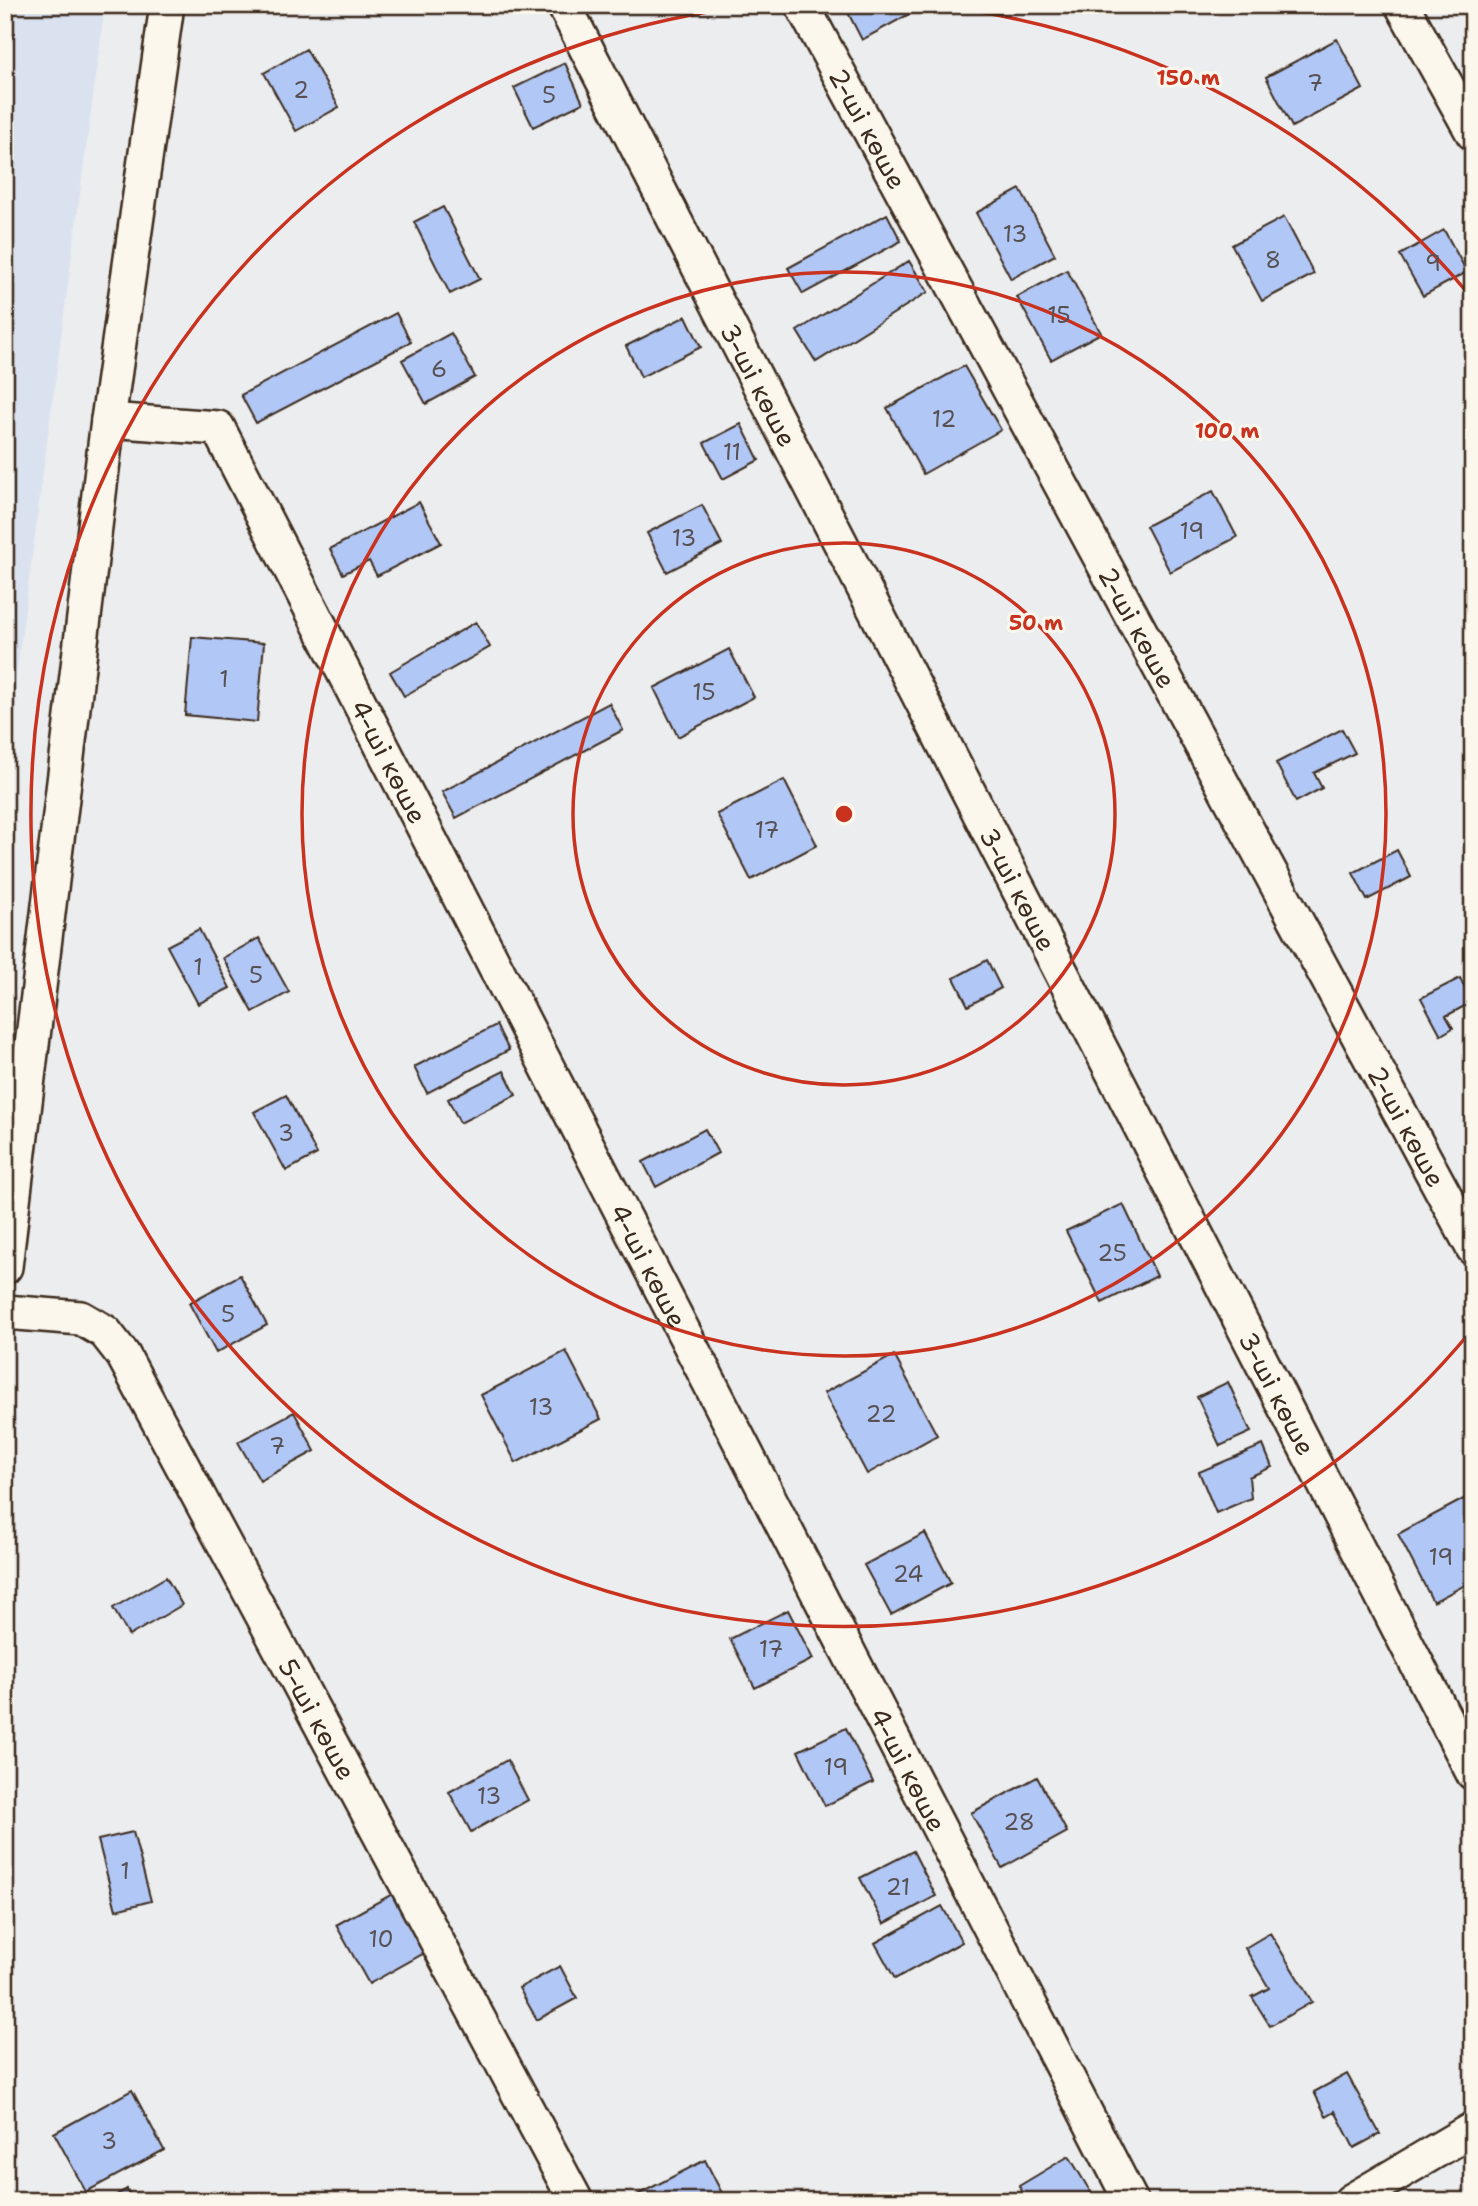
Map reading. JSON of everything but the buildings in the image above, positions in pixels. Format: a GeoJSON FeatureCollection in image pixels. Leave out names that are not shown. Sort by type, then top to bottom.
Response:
{"type":"FeatureCollection","features":[{"type":"Feature","properties":{"kind":"street"},"geometry":{"type":"LineString","coordinates":[[5,1266],[108,420],[167,5]]}},
{"type":"Feature","properties":{"kind":"street","name":"3-шi көше"},"geometry":{"type":"LineString","coordinates":[[564,5],[1473,1773]]}},
{"type":"Feature","properties":{"kind":"street","name":"2-ші көше"},"geometry":{"type":"LineString","coordinates":[[802,5],[1473,1248]]}},
{"type":"Feature","properties":{"kind":"street"},"geometry":{"type":"LineString","coordinates":[[1402,5],[1473,133]]}},
{"type":"Feature","properties":{"kind":"street","name":"4-шi көше"},"geometry":{"type":"LineString","coordinates":[[108,420],[218,428],[1130,2201]]}},
{"type":"Feature","properties":{"kind":"street","name":"5-шi көше"},"geometry":{"type":"LineString","coordinates":[[5,1311],[81,1318],[105,1332],[122,1355],[576,2201]]}},
{"type":"Feature","properties":{"kind":"street"},"geometry":{"type":"LineString","coordinates":[[1351,2201],[1473,2129]]}},
{"type":"Feature","properties":{"kind":"shaded area"},"geometry":{"type":"Polygon","coordinates":[[[5,5],[105,5],[5,760],[5,5]]]}}]}
